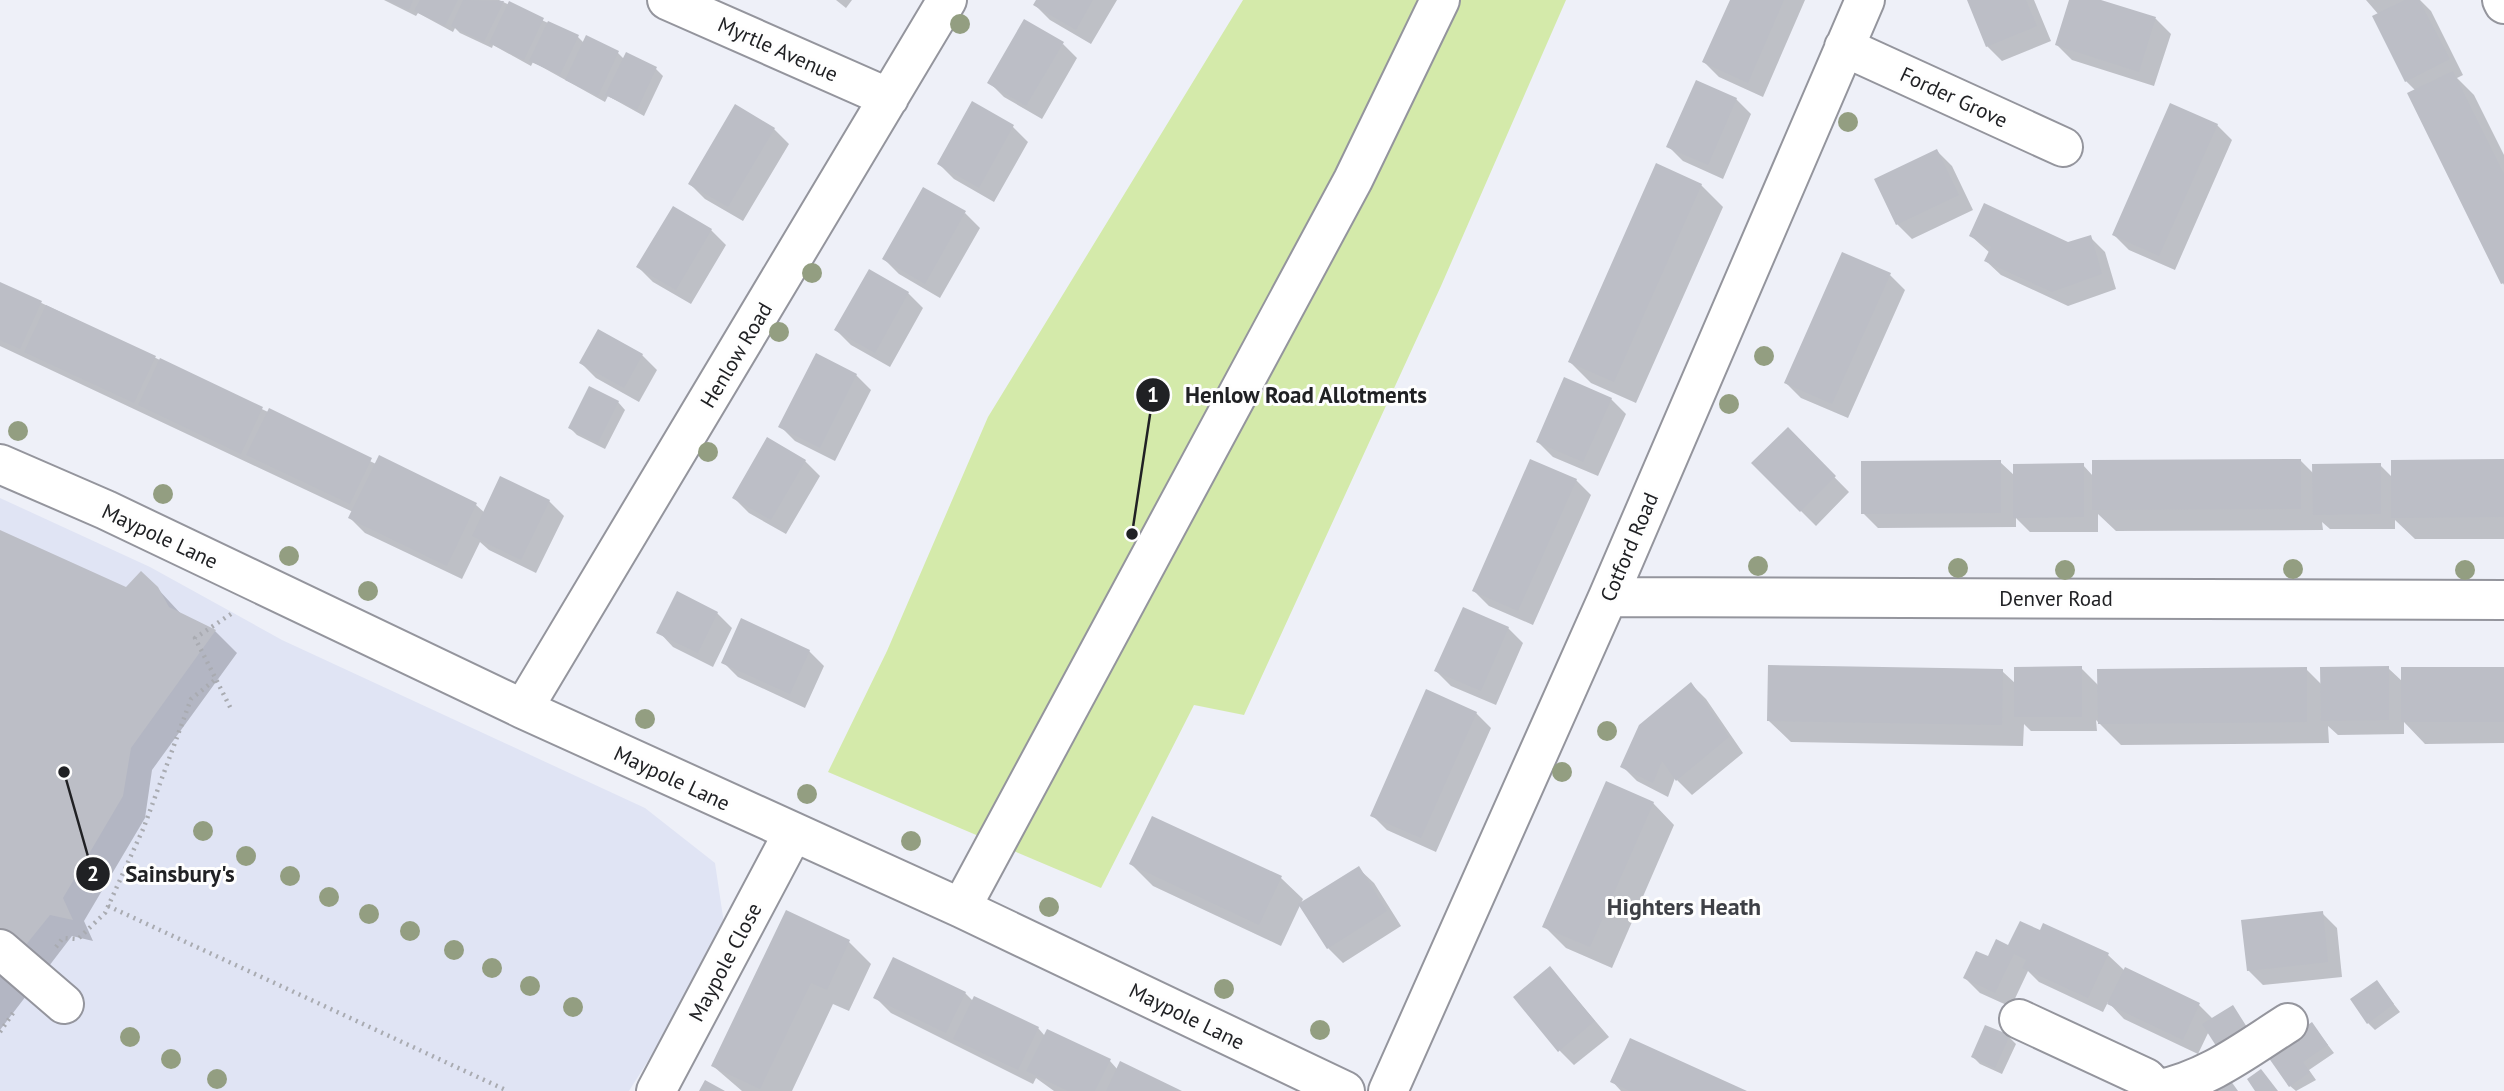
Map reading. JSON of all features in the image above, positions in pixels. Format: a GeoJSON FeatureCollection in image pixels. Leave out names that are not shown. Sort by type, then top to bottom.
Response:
{"type":"FeatureCollection","features":[{"type":"Feature","properties":{"kind":"street","name":"Myrtle Avenue"},"geometry":{"type":"LineString","coordinates":[[667,0],[890,98]]}},
{"type":"Feature","properties":{"kind":"street","name":"Henlow Road"},"geometry":{"type":"LineString","coordinates":[[523,709],[947,0]]}},
{"type":"Feature","properties":{"kind":"street"},"geometry":{"type":"LineString","coordinates":[[961,908],[1353,180],[1440,0]]}},
{"type":"Feature","properties":{"kind":"street","name":"Cotford Road"},"geometry":{"type":"LineString","coordinates":[[1388,1091],[1608,597],[1866,0]]}},
{"type":"Feature","properties":{"kind":"street","name":"Forder Grove"},"geometry":{"type":"LineString","coordinates":[[1844,47],[2063,147]]}},
{"type":"Feature","properties":{"kind":"street","name":"Maypole Lane"},"geometry":{"type":"LineString","coordinates":[[0,464],[254,580],[523,709],[961,908],[1345,1091]]}},
{"type":"Feature","properties":{"kind":"street","name":"Denver Road"},"geometry":{"type":"LineString","coordinates":[[1608,597],[2504,600]]}},
{"type":"Feature","properties":{"kind":"street","name":"Maypole Close"},"geometry":{"type":"LineString","coordinates":[[656,1091],[793,833]]}},
{"type":"Feature","properties":{"kind":"street"},"geometry":{"type":"LineString","coordinates":[[0,949],[64,1004]]}},
{"type":"Feature","properties":{"kind":"street"},"geometry":{"type":"LineString","coordinates":[[2019,1019],[2146,1078],[2156,1090],[2185,1084],[2209,1074],[2288,1023]]}},
{"type":"Feature","properties":{"kind":"path"},"geometry":{"type":"LineString","coordinates":[[232,711],[195,638],[243,606],[254,580]]}},
{"type":"Feature","properties":{"kind":"path"},"geometry":{"type":"LineString","coordinates":[[0,1032],[15,1010],[12,1001],[63,939],[78,939],[108,906],[144,827],[191,699],[216,679]]}},
{"type":"Feature","properties":{"kind":"path"},"geometry":{"type":"LineString","coordinates":[[108,906],[508,1091]]}},
{"type":"Feature","properties":{"kind":"shaded area"},"geometry":{"type":"Polygon","coordinates":[[[0,498],[150,567],[282,640],[645,808],[715,863],[726,937],[629,1091],[0,1091],[0,498]]]}},
{"type":"Feature","properties":{"kind":"green space"},"geometry":{"type":"Polygon","coordinates":[[[1243,0],[1566,0],[1441,286],[1244,715],[1194,705],[1101,888],[828,772],[887,651],[988,417],[1243,0]]]}},
{"type":"Feature","properties":{"kind":"building"},"geometry":{"type":"Polygon","coordinates":[[[387,0],[413,0],[409,10],[387,0]]]}},
{"type":"Feature","properties":{"kind":"building"},"geometry":{"type":"Polygon","coordinates":[[[420,0],[458,0],[445,26],[414,11],[420,0]]]}},
{"type":"Feature","properties":{"kind":"building"},"geometry":{"type":"Polygon","coordinates":[[[463,0],[504,1],[484,42],[451,26],[463,0]]]}},
{"type":"Feature","properties":{"kind":"building"},"geometry":{"type":"Polygon","coordinates":[[[1036,0],[1093,0],[1076,30],[1033,5],[1036,0]]]}},
{"type":"Feature","properties":{"kind":"building"},"geometry":{"type":"Polygon","coordinates":[[[1730,0],[1784,0],[1748,83],[1702,62],[1730,0]]]}},
{"type":"Feature","properties":{"kind":"building"},"geometry":{"type":"Polygon","coordinates":[[[1967,0],[2026,0],[2037,26],[1986,47],[1967,0]]]}},
{"type":"Feature","properties":{"kind":"building"},"geometry":{"type":"Polygon","coordinates":[[[2069,0],[2101,0],[2156,17],[2139,72],[2055,45],[2069,0]]]}},
{"type":"Feature","properties":{"kind":"building"},"geometry":{"type":"Polygon","coordinates":[[[2405,0],[2419,0],[2450,59],[2405,82],[2372,16],[2405,0]]]}},
{"type":"Feature","properties":{"kind":"building"},"geometry":{"type":"Polygon","coordinates":[[[509,1],[544,18],[524,60],[489,43],[509,1]]]}},
{"type":"Feature","properties":{"kind":"building"},"geometry":{"type":"Polygon","coordinates":[[[1024,19],[1064,42],[1026,106],[987,83],[1024,19]]]}},
{"type":"Feature","properties":{"kind":"building"},"geometry":{"type":"Polygon","coordinates":[[[548,21],[579,35],[560,75],[529,61],[548,21]]]}},
{"type":"Feature","properties":{"kind":"building"},"geometry":{"type":"Polygon","coordinates":[[[586,35],[619,51],[598,96],[565,80],[586,35]]]}},
{"type":"Feature","properties":{"kind":"building"},"geometry":{"type":"Polygon","coordinates":[[[626,52],[657,67],[637,110],[605,95],[626,52]]]}},
{"type":"Feature","properties":{"kind":"building"},"geometry":{"type":"Polygon","coordinates":[[[2453,71],[2504,174],[2504,283],[2501,284],[2407,93],[2453,71]]]}},
{"type":"Feature","properties":{"kind":"building"},"geometry":{"type":"Polygon","coordinates":[[[1696,80],[1737,98],[1708,165],[1666,147],[1696,80]]]}},
{"type":"Feature","properties":{"kind":"building"},"geometry":{"type":"Polygon","coordinates":[[[972,101],[1014,125],[979,188],[937,164],[972,101]]]}},
{"type":"Feature","properties":{"kind":"building"},"geometry":{"type":"Polygon","coordinates":[[[2170,103],[2218,124],[2159,256],[2112,235],[2170,103]]]}},
{"type":"Feature","properties":{"kind":"building"},"geometry":{"type":"Polygon","coordinates":[[[735,104],[775,128],[728,207],[688,184],[735,104]]]}},
{"type":"Feature","properties":{"kind":"building"},"geometry":{"type":"Polygon","coordinates":[[[1937,149],[1959,195],[1896,225],[1874,179],[1937,149]]]}},
{"type":"Feature","properties":{"kind":"building"},"geometry":{"type":"Polygon","coordinates":[[[1656,163],[1702,184],[1614,382],[1568,362],[1656,163]]]}},
{"type":"Feature","properties":{"kind":"building"},"geometry":{"type":"Polygon","coordinates":[[[923,187],[966,211],[925,284],[882,259],[923,187]]]}},
{"type":"Feature","properties":{"kind":"building"},"geometry":{"type":"Polygon","coordinates":[[[1984,203],[2068,242],[2091,235],[2102,274],[2052,292],[1984,261],[1991,247],[1969,236],[1984,203]]]}},
{"type":"Feature","properties":{"kind":"building"},"geometry":{"type":"Polygon","coordinates":[[[673,206],[712,229],[676,290],[636,267],[673,206]]]}},
{"type":"Feature","properties":{"kind":"building"},"geometry":{"type":"Polygon","coordinates":[[[1842,252],[1891,273],[1832,404],[1784,383],[1842,252]]]}},
{"type":"Feature","properties":{"kind":"building"},"geometry":{"type":"Polygon","coordinates":[[[869,269],[909,292],[875,353],[834,330],[869,269]]]}},
{"type":"Feature","properties":{"kind":"building"},"geometry":{"type":"Polygon","coordinates":[[[0,282],[42,301],[20,349],[0,340],[0,282]]]}},
{"type":"Feature","properties":{"kind":"building"},"geometry":{"type":"Polygon","coordinates":[[[46,305],[156,356],[134,403],[24,352],[46,305]]]}},
{"type":"Feature","properties":{"kind":"building"},"geometry":{"type":"Polygon","coordinates":[[[598,329],[643,354],[624,388],[579,363],[598,329]]]}},
{"type":"Feature","properties":{"kind":"building"},"geometry":{"type":"Polygon","coordinates":[[[816,353],[857,374],[820,448],[778,427],[816,353]]]}},
{"type":"Feature","properties":{"kind":"building"},"geometry":{"type":"Polygon","coordinates":[[[160,358],[263,407],[241,454],[138,405],[160,358]]]}},
{"type":"Feature","properties":{"kind":"building"},"geometry":{"type":"Polygon","coordinates":[[[1564,377],[1612,398],[1583,462],[1536,442],[1564,377]]]}},
{"type":"Feature","properties":{"kind":"building"},"geometry":{"type":"Polygon","coordinates":[[[589,386],[619,401],[598,443],[568,428],[589,386]]]}},
{"type":"Feature","properties":{"kind":"building"},"geometry":{"type":"Polygon","coordinates":[[[269,408],[372,458],[350,504],[246,455],[269,408]]]}},
{"type":"Feature","properties":{"kind":"building"},"geometry":{"type":"Polygon","coordinates":[[[1788,427],[1836,476],[1800,512],[1751,463],[1788,427]]]}},
{"type":"Feature","properties":{"kind":"building"},"geometry":{"type":"Polygon","coordinates":[[[767,437],[806,460],[771,520],[732,498],[767,437]]]}},
{"type":"Feature","properties":{"kind":"building"},"geometry":{"type":"Polygon","coordinates":[[[379,455],[477,503],[447,566],[348,518],[379,455]]]}},
{"type":"Feature","properties":{"kind":"building"},"geometry":{"type":"Polygon","coordinates":[[[1530,459],[1577,479],[1518,611],[1472,591],[1530,459]]]}},
{"type":"Feature","properties":{"kind":"building"},"geometry":{"type":"Polygon","coordinates":[[[2301,459],[2301,509],[2092,510],[2092,460],[2301,459]]]}},
{"type":"Feature","properties":{"kind":"building"},"geometry":{"type":"Polygon","coordinates":[[[2504,459],[2504,517],[2391,518],[2391,460],[2504,459]]]}},
{"type":"Feature","properties":{"kind":"building"},"geometry":{"type":"Polygon","coordinates":[[[2001,460],[2001,513],[1861,514],[1861,461],[2001,460]]]}},
{"type":"Feature","properties":{"kind":"building"},"geometry":{"type":"Polygon","coordinates":[[[2084,463],[2084,517],[2013,518],[2013,464],[2084,463]]]}},
{"type":"Feature","properties":{"kind":"building"},"geometry":{"type":"Polygon","coordinates":[[[2381,463],[2381,514],[2313,515],[2312,464],[2381,463]]]}},
{"type":"Feature","properties":{"kind":"building"},"geometry":{"type":"Polygon","coordinates":[[[500,476],[550,500],[521,560],[472,536],[500,476]]]}},
{"type":"Feature","properties":{"kind":"building"},"geometry":{"type":"Polygon","coordinates":[[[0,530],[126,587],[141,571],[158,587],[169,607],[216,630],[131,748],[123,796],[63,898],[73,920],[50,915],[0,977],[0,530]]]}},
{"type":"Feature","properties":{"kind":"building"},"geometry":{"type":"Polygon","coordinates":[[[677,591],[718,612],[698,653],[656,633],[677,591]]]}},
{"type":"Feature","properties":{"kind":"building"},"geometry":{"type":"Polygon","coordinates":[[[1463,607],[1509,627],[1481,691],[1434,671],[1463,607]]]}},
{"type":"Feature","properties":{"kind":"building"},"geometry":{"type":"Polygon","coordinates":[[[741,618],[810,650],[790,694],[721,663],[741,618]]]}},
{"type":"Feature","properties":{"kind":"building"},"geometry":{"type":"Polygon","coordinates":[[[1768,665],[2003,669],[2002,725],[1767,721],[1768,665]]]}},
{"type":"Feature","properties":{"kind":"building"},"geometry":{"type":"Polygon","coordinates":[[[2082,666],[2082,717],[2014,717],[2014,667],[2082,666]]]}},
{"type":"Feature","properties":{"kind":"building"},"geometry":{"type":"Polygon","coordinates":[[[2389,666],[2389,720],[2321,721],[2320,667],[2389,666]]]}},
{"type":"Feature","properties":{"kind":"building"},"geometry":{"type":"Polygon","coordinates":[[[2307,667],[2307,722],[2098,724],[2097,669],[2307,667]]]}},
{"type":"Feature","properties":{"kind":"building"},"geometry":{"type":"Polygon","coordinates":[[[2401,667],[2504,667],[2504,722],[2401,722],[2401,667]]]}},
{"type":"Feature","properties":{"kind":"building"},"geometry":{"type":"Polygon","coordinates":[[[1691,682],[1729,737],[1676,781],[1662,761],[1653,783],[1620,767],[1639,725],[1691,682]]]}},
{"type":"Feature","properties":{"kind":"building"},"geometry":{"type":"Polygon","coordinates":[[[1426,689],[1477,712],[1421,838],[1370,816],[1426,689]]]}},
{"type":"Feature","properties":{"kind":"building"},"geometry":{"type":"Polygon","coordinates":[[[1606,781],[1654,802],[1590,947],[1542,927],[1606,781]]]}},
{"type":"Feature","properties":{"kind":"building"},"geometry":{"type":"Polygon","coordinates":[[[1152,816],[1282,876],[1259,925],[1129,864],[1152,816]]]}},
{"type":"Feature","properties":{"kind":"building"},"geometry":{"type":"Polygon","coordinates":[[[1359,866],[1387,911],[1327,949],[1298,904],[1359,866]]]}},
{"type":"Feature","properties":{"kind":"building"},"geometry":{"type":"Polygon","coordinates":[[[786,910],[850,940],[827,990],[811,983],[760,1089],[711,1066],[786,910]]]}},
{"type":"Feature","properties":{"kind":"building"},"geometry":{"type":"Polygon","coordinates":[[[2323,911],[2328,962],[2247,971],[2241,920],[2323,911]]]}},
{"type":"Feature","properties":{"kind":"building"},"geometry":{"type":"Polygon","coordinates":[[[2020,921],[2040,930],[2043,923],[2109,953],[2088,998],[2022,968],[2026,960],[2014,954],[1995,993],[1963,978],[1976,951],[1988,956],[1996,939],[2008,945],[2020,921]]]}},
{"type":"Feature","properties":{"kind":"building"},"geometry":{"type":"Polygon","coordinates":[[[893,957],[966,992],[946,1033],[873,998],[893,957]]]}},
{"type":"Feature","properties":{"kind":"building"},"geometry":{"type":"Polygon","coordinates":[[[1550,966],[1595,1021],[1558,1052],[1513,997],[1550,966]]]}},
{"type":"Feature","properties":{"kind":"building"},"geometry":{"type":"Polygon","coordinates":[[[2125,967],[2200,1003],[2183,1040],[2107,1004],[2125,967]]]}},
{"type":"Feature","properties":{"kind":"building"},"geometry":{"type":"Polygon","coordinates":[[[2377,980],[2394,1004],[2367,1024],[2350,999],[2377,980]]]}},
{"type":"Feature","properties":{"kind":"building"},"geometry":{"type":"Polygon","coordinates":[[[974,996],[1039,1027],[1018,1070],[953,1039],[974,996]]]}},
{"type":"Feature","properties":{"kind":"building"},"geometry":{"type":"Polygon","coordinates":[[[2233,1005],[2250,1032],[2220,1052],[2202,1024],[2233,1005]]]}},
{"type":"Feature","properties":{"kind":"building"},"geometry":{"type":"Polygon","coordinates":[[[2312,1022],[2328,1045],[2303,1062],[2310,1072],[2289,1087],[2266,1054],[2312,1022]]]}},
{"type":"Feature","properties":{"kind":"building"},"geometry":{"type":"Polygon","coordinates":[[[1985,1025],[2010,1035],[1995,1068],[1971,1057],[1985,1025]]]}},
{"type":"Feature","properties":{"kind":"building"},"geometry":{"type":"Polygon","coordinates":[[[1047,1029],[1111,1059],[1095,1091],[1068,1091],[1026,1071],[1047,1029]]]}},
{"type":"Feature","properties":{"kind":"building"},"geometry":{"type":"Polygon","coordinates":[[[1630,1038],[1747,1091],[1630,1091],[1610,1082],[1630,1038]]]}},
{"type":"Feature","properties":{"kind":"building"},"geometry":{"type":"Polygon","coordinates":[[[1120,1061],[1182,1091],[1106,1091],[1120,1061]]]}},
{"type":"Feature","properties":{"kind":"building"},"geometry":{"type":"Polygon","coordinates":[[[2261,1069],[2278,1091],[2255,1091],[2247,1079],[2261,1069]]]}},
{"type":"Feature","properties":{"kind":"building"},"geometry":{"type":"Polygon","coordinates":[[[2228,1077],[2238,1091],[2208,1091],[2228,1077]]]}},
{"type":"Feature","properties":{"kind":"building"},"geometry":{"type":"Polygon","coordinates":[[[705,1080],[725,1091],[699,1091],[705,1080]]]}},
{"type":"Feature","properties":{"kind":"place","name":"Henlow Road Allotments"},"geometry":{"type":"Point","coordinates":[1132,534]}},
{"type":"Feature","properties":{"kind":"place","name":"Sainsbury's"},"geometry":{"type":"Point","coordinates":[64,772]}},
{"type":"Feature","properties":{"kind":"district","name":"Highters Heath"},"geometry":{"type":"Point","coordinates":[1684,906]}}]}
